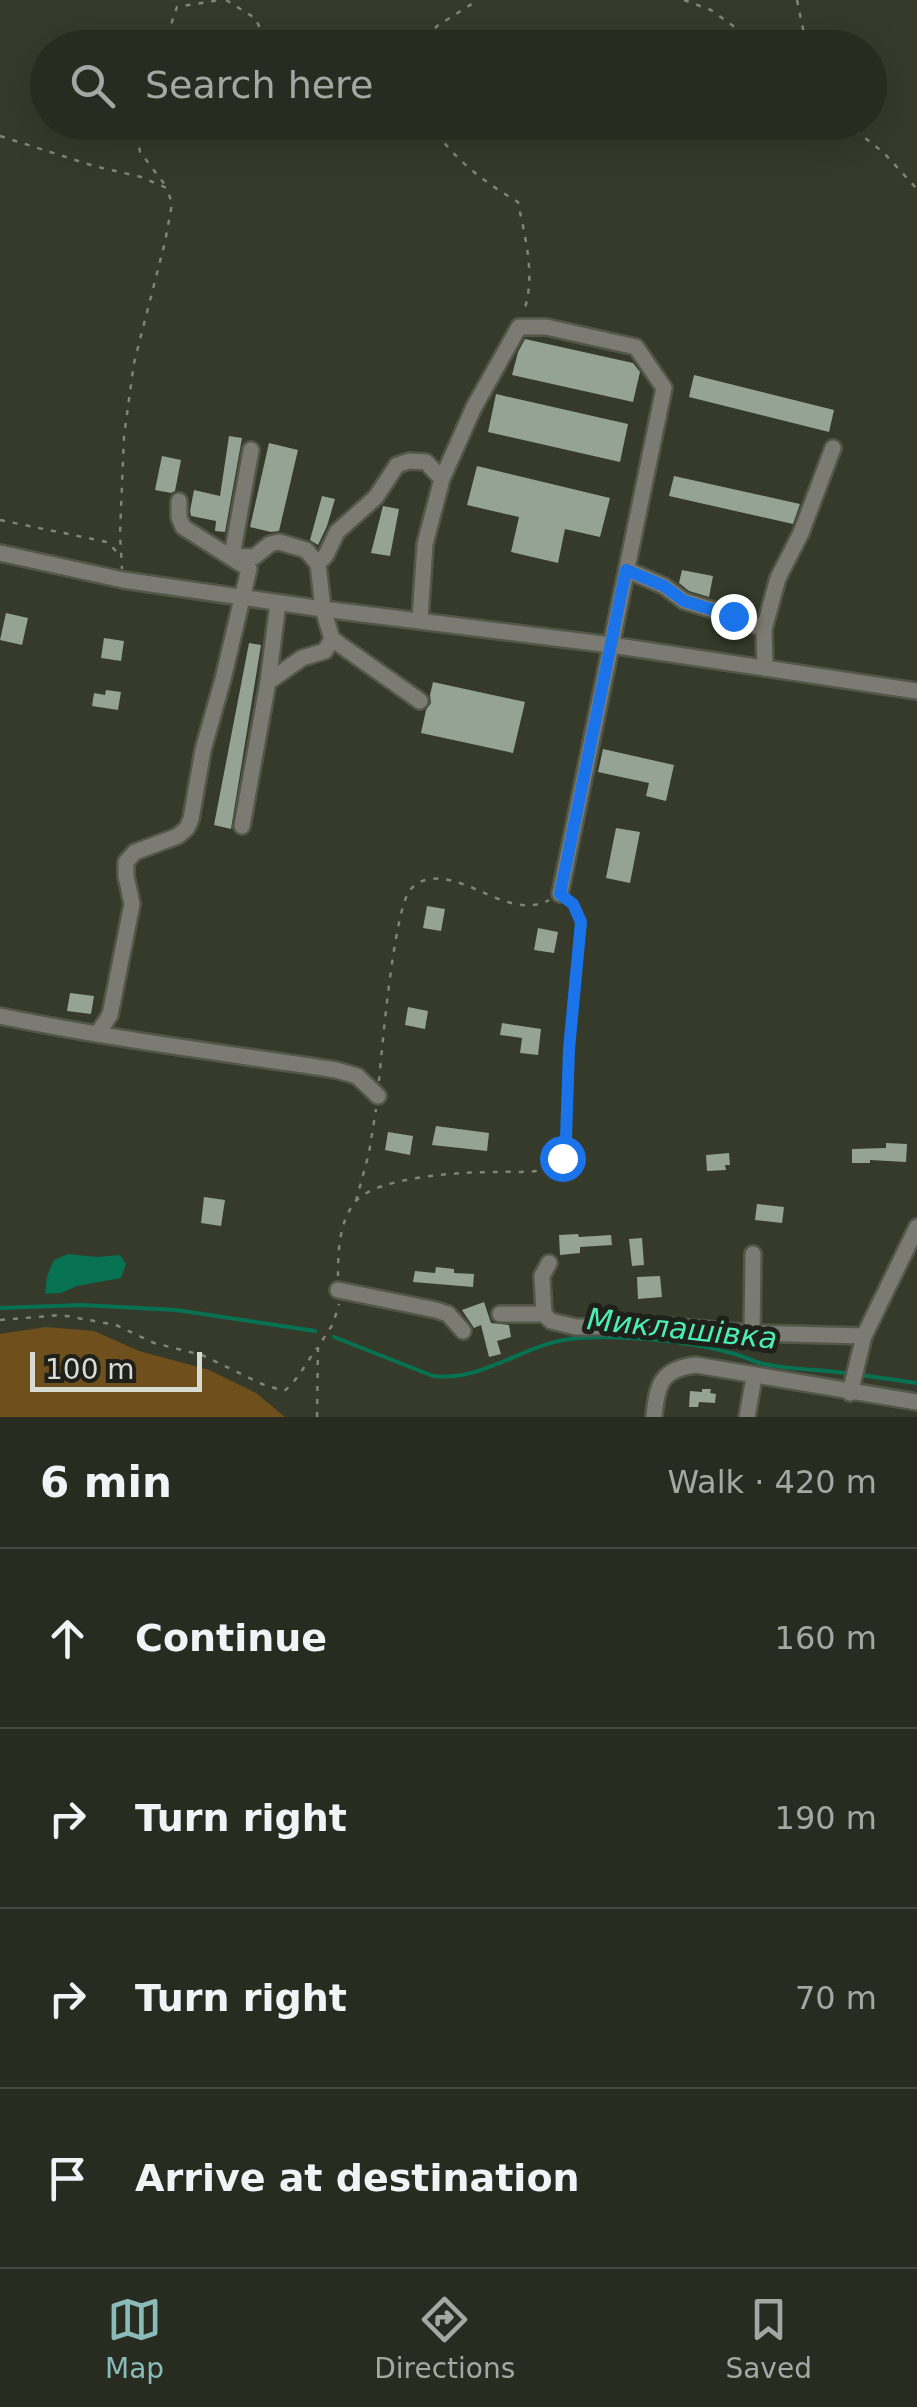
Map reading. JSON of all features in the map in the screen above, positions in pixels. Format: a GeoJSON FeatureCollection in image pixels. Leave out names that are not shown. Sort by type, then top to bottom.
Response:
{"type":"FeatureCollection","features":[{"type":"Feature","properties":{"kind":"street"},"geometry":{"type":"LineString","coordinates":[[420,619],[424,544],[442,479],[474,407],[520,327],[546,326],[636,348],[664,388],[560,894]]}},
{"type":"Feature","properties":{"kind":"street"},"geometry":{"type":"LineString","coordinates":[[764,668],[764,630],[778,578],[801,533],[833,448]]}},
{"type":"Feature","properties":{"kind":"street"},"geometry":{"type":"LineString","coordinates":[[232,556],[251,450]]}},
{"type":"Feature","properties":{"kind":"street"},"geometry":{"type":"LineString","coordinates":[[318,564],[337,532],[376,498],[397,465],[409,460],[426,462],[442,479]]}},
{"type":"Feature","properties":{"kind":"street"},"geometry":{"type":"LineString","coordinates":[[98,1032],[110,1015],[132,904],[126,862],[134,852],[178,836],[191,819],[203,750],[248,580],[249,569],[183,527],[179,501]]}},
{"type":"Feature","properties":{"kind":"street"},"geometry":{"type":"LineString","coordinates":[[232,556],[254,557],[279,542],[306,550],[318,564],[332,640],[420,701]]}},
{"type":"Feature","properties":{"kind":"street"},"geometry":{"type":"LineString","coordinates":[[0,554],[123,580],[241,598],[611,645],[917,691]]}},
{"type":"Feature","properties":{"kind":"street"},"geometry":{"type":"LineString","coordinates":[[626,570],[664,586],[684,601],[764,630]]}},
{"type":"Feature","properties":{"kind":"street"},"geometry":{"type":"LineString","coordinates":[[242,826],[278,603]]}},
{"type":"Feature","properties":{"kind":"street"},"geometry":{"type":"LineString","coordinates":[[268,682],[302,658],[325,651],[332,640]]}},
{"type":"Feature","properties":{"kind":"street"},"geometry":{"type":"LineString","coordinates":[[0,1016],[336,1070],[358,1076],[378,1096]]}},
{"type":"Feature","properties":{"kind":"street"},"geometry":{"type":"LineString","coordinates":[[853,1382],[864,1336],[917,1227]]}},
{"type":"Feature","properties":{"kind":"street"},"geometry":{"type":"LineString","coordinates":[[752,1333],[753,1254]]}},
{"type":"Feature","properties":{"kind":"street"},"geometry":{"type":"LineString","coordinates":[[549,1262],[542,1276],[544,1314],[551,1321],[576,1327],[665,1326],[864,1336]]}},
{"type":"Feature","properties":{"kind":"street"},"geometry":{"type":"LineString","coordinates":[[338,1290],[436,1310],[448,1314],[463,1331]]}},
{"type":"Feature","properties":{"kind":"street"},"geometry":{"type":"LineString","coordinates":[[500,1314],[544,1314]]}},
{"type":"Feature","properties":{"kind":"street"},"geometry":{"type":"LineString","coordinates":[[654,1417],[656,1395],[664,1379],[676,1368],[696,1366],[754,1377],[853,1382],[917,1402]]}},
{"type":"Feature","properties":{"kind":"street"},"geometry":{"type":"LineString","coordinates":[[747,1417],[754,1377]]}},
{"type":"Feature","properties":{"kind":"path"},"geometry":{"type":"LineString","coordinates":[[169,30],[177,6],[220,0]]}},
{"type":"Feature","properties":{"kind":"path"},"geometry":{"type":"LineString","coordinates":[[226,0],[255,18],[261,30]]}},
{"type":"Feature","properties":{"kind":"path"},"geometry":{"type":"LineString","coordinates":[[434,30],[478,0]]}},
{"type":"Feature","properties":{"kind":"path"},"geometry":{"type":"LineString","coordinates":[[684,0],[712,10],[739,30]]}},
{"type":"Feature","properties":{"kind":"path"},"geometry":{"type":"LineString","coordinates":[[797,0],[803,30]]}},
{"type":"Feature","properties":{"kind":"path"},"geometry":{"type":"LineString","coordinates":[[0,136],[168,188]]}},
{"type":"Feature","properties":{"kind":"path"},"geometry":{"type":"LineString","coordinates":[[123,580],[120,534],[124,436],[134,363],[172,204],[168,188],[140,152],[138,140]]}},
{"type":"Feature","properties":{"kind":"path"},"geometry":{"type":"LineString","coordinates":[[441,140],[492,187],[518,202],[528,250],[530,292],[520,327]]}},
{"type":"Feature","properties":{"kind":"path"},"geometry":{"type":"LineString","coordinates":[[868,140],[917,190]]}},
{"type":"Feature","properties":{"kind":"path"},"geometry":{"type":"LineString","coordinates":[[0,520],[107,542],[122,557]]}},
{"type":"Feature","properties":{"kind":"path"},"geometry":{"type":"LineString","coordinates":[[0,1320],[61,1316],[116,1325],[154,1344],[202,1355],[284,1391],[294,1383],[333,1324],[339,1305],[338,1248],[369,1154],[397,935],[409,891],[422,881],[439,878],[520,905],[539,906],[560,894],[573,904],[581,922],[562,1158],[550,1168],[537,1170],[443,1173],[412,1179],[356,1201]]}},
{"type":"Feature","properties":{"kind":"path"},"geometry":{"type":"LineString","coordinates":[[317,1417],[318,1347]]}},
{"type":"Feature","properties":{"kind":"shaded area"},"geometry":{"type":"Polygon","coordinates":[[[68,1254],[120,1255],[126,1264],[121,1278],[45,1294],[54,1260],[68,1254]]]}},
{"type":"Feature","properties":{"kind":"shaded area"},"geometry":{"type":"Polygon","coordinates":[[[46,1327],[94,1331],[139,1351],[209,1370],[256,1393],[285,1417],[0,1417],[0,1334],[46,1327]]]}},
{"type":"Feature","properties":{"kind":"building"},"geometry":{"type":"Polygon","coordinates":[[[525,339],[633,363],[640,372],[633,402],[512,375],[525,339]]]}},
{"type":"Feature","properties":{"kind":"building"},"geometry":{"type":"Polygon","coordinates":[[[694,375],[834,410],[829,432],[689,397],[694,375]]]}},
{"type":"Feature","properties":{"kind":"building"},"geometry":{"type":"Polygon","coordinates":[[[496,394],[628,424],[620,462],[488,432],[496,394]]]}},
{"type":"Feature","properties":{"kind":"building"},"geometry":{"type":"Polygon","coordinates":[[[229,436],[242,438],[225,532],[215,531],[216,521],[191,516],[190,511],[194,490],[220,496],[229,436]]]}},
{"type":"Feature","properties":{"kind":"building"},"geometry":{"type":"Polygon","coordinates":[[[269,443],[298,450],[279,531],[271,532],[250,527],[269,443]]]}},
{"type":"Feature","properties":{"kind":"building"},"geometry":{"type":"Polygon","coordinates":[[[162,456],[181,460],[175,491],[171,493],[155,490],[162,456]]]}},
{"type":"Feature","properties":{"kind":"building"},"geometry":{"type":"Polygon","coordinates":[[[477,466],[610,498],[600,537],[565,529],[558,563],[511,552],[519,517],[467,505],[477,466]]]}},
{"type":"Feature","properties":{"kind":"building"},"geometry":{"type":"Polygon","coordinates":[[[674,476],[800,504],[793,524],[669,496],[674,476]]]}},
{"type":"Feature","properties":{"kind":"building"},"geometry":{"type":"Polygon","coordinates":[[[322,496],[335,499],[318,545],[310,540],[322,496]]]}},
{"type":"Feature","properties":{"kind":"building"},"geometry":{"type":"Polygon","coordinates":[[[383,506],[399,509],[390,556],[371,553],[383,506]]]}},
{"type":"Feature","properties":{"kind":"building"},"geometry":{"type":"Polygon","coordinates":[[[682,570],[713,576],[709,597],[689,591],[679,583],[682,570]]]}},
{"type":"Feature","properties":{"kind":"building"},"geometry":{"type":"Polygon","coordinates":[[[6,613],[28,618],[22,645],[0,640],[6,613]]]}},
{"type":"Feature","properties":{"kind":"building"},"geometry":{"type":"Polygon","coordinates":[[[104,638],[124,641],[121,661],[101,658],[104,638]]]}},
{"type":"Feature","properties":{"kind":"building"},"geometry":{"type":"Polygon","coordinates":[[[249,643],[261,645],[231,829],[214,825],[249,643]]]}},
{"type":"Feature","properties":{"kind":"building"},"geometry":{"type":"Polygon","coordinates":[[[433,682],[525,702],[513,753],[421,733],[433,682]]]}},
{"type":"Feature","properties":{"kind":"building"},"geometry":{"type":"Polygon","coordinates":[[[106,690],[121,692],[118,710],[92,706],[94,693],[105,695],[106,690]]]}},
{"type":"Feature","properties":{"kind":"building"},"geometry":{"type":"Polygon","coordinates":[[[603,749],[674,765],[666,801],[646,796],[649,783],[598,772],[603,749]]]}},
{"type":"Feature","properties":{"kind":"building"},"geometry":{"type":"Polygon","coordinates":[[[616,828],[640,832],[630,883],[606,878],[616,828]]]}},
{"type":"Feature","properties":{"kind":"building"},"geometry":{"type":"Polygon","coordinates":[[[427,906],[445,909],[441,931],[423,928],[427,906]]]}},
{"type":"Feature","properties":{"kind":"building"},"geometry":{"type":"Polygon","coordinates":[[[538,928],[558,932],[554,953],[534,950],[538,928]]]}},
{"type":"Feature","properties":{"kind":"building"},"geometry":{"type":"Polygon","coordinates":[[[70,993],[94,996],[91,1014],[67,1011],[70,993]]]}},
{"type":"Feature","properties":{"kind":"building"},"geometry":{"type":"Polygon","coordinates":[[[408,1007],[428,1011],[425,1029],[405,1025],[408,1007]]]}},
{"type":"Feature","properties":{"kind":"building"},"geometry":{"type":"Polygon","coordinates":[[[502,1023],[541,1029],[538,1055],[520,1053],[522,1038],[500,1035],[502,1023]]]}},
{"type":"Feature","properties":{"kind":"building"},"geometry":{"type":"Polygon","coordinates":[[[436,1126],[489,1133],[487,1151],[432,1145],[436,1126]]]}},
{"type":"Feature","properties":{"kind":"building"},"geometry":{"type":"Polygon","coordinates":[[[388,1132],[413,1136],[410,1155],[385,1150],[388,1132]]]}},
{"type":"Feature","properties":{"kind":"building"},"geometry":{"type":"Polygon","coordinates":[[[886,1143],[907,1144],[906,1162],[852,1163],[852,1149],[886,1148],[886,1143]]]}},
{"type":"Feature","properties":{"kind":"building"},"geometry":{"type":"Polygon","coordinates":[[[729,1153],[730,1165],[725,1165],[726,1170],[707,1171],[706,1155],[729,1153]]]}},
{"type":"Feature","properties":{"kind":"building"},"geometry":{"type":"Polygon","coordinates":[[[204,1197],[225,1200],[221,1226],[201,1223],[204,1197]]]}},
{"type":"Feature","properties":{"kind":"building"},"geometry":{"type":"Polygon","coordinates":[[[757,1204],[784,1207],[782,1223],[755,1220],[757,1204]]]}},
{"type":"Feature","properties":{"kind":"building"},"geometry":{"type":"Polygon","coordinates":[[[559,1235],[611,1235],[612,1245],[580,1247],[580,1253],[560,1255],[559,1235]]]}},
{"type":"Feature","properties":{"kind":"building"},"geometry":{"type":"Polygon","coordinates":[[[642,1238],[644,1265],[632,1266],[629,1239],[642,1238]]]}},
{"type":"Feature","properties":{"kind":"building"},"geometry":{"type":"Polygon","coordinates":[[[436,1267],[474,1274],[473,1287],[413,1282],[415,1271],[435,1273],[436,1267]]]}},
{"type":"Feature","properties":{"kind":"building"},"geometry":{"type":"Polygon","coordinates":[[[660,1276],[662,1297],[638,1299],[637,1277],[660,1276]]]}},
{"type":"Feature","properties":{"kind":"building"},"geometry":{"type":"Polygon","coordinates":[[[484,1302],[491,1323],[509,1325],[511,1337],[497,1341],[501,1354],[489,1357],[481,1325],[474,1328],[462,1310],[484,1302]]]}},
{"type":"Feature","properties":{"kind":"building"},"geometry":{"type":"Polygon","coordinates":[[[711,1389],[710,1393],[716,1394],[715,1403],[699,1402],[698,1407],[689,1407],[690,1391],[711,1389]]]}},
{"type":"Feature","properties":{"kind":"waterway","name":"Миклашівка"},"geometry":{"type":"LineString","coordinates":[[0,1308],[82,1305],[176,1310],[315,1331]]}},
{"type":"Feature","properties":{"kind":"waterway","name":"Миклашівка"},"geometry":{"type":"LineString","coordinates":[[334,1337],[433,1376],[471,1373],[541,1346],[597,1337],[676,1342],[760,1363],[851,1374]]}},
{"type":"Feature","properties":{"kind":"waterway","name":"Миклашівка"},"geometry":{"type":"LineString","coordinates":[[861,1375],[917,1383]]}},
{"type":"Feature","properties":{"kind":"route"},"geometry":{"type":"LineString","coordinates":[[562,1158],[581,922],[573,904],[560,894],[626,570],[664,586],[684,601],[733,616]]}}]}
